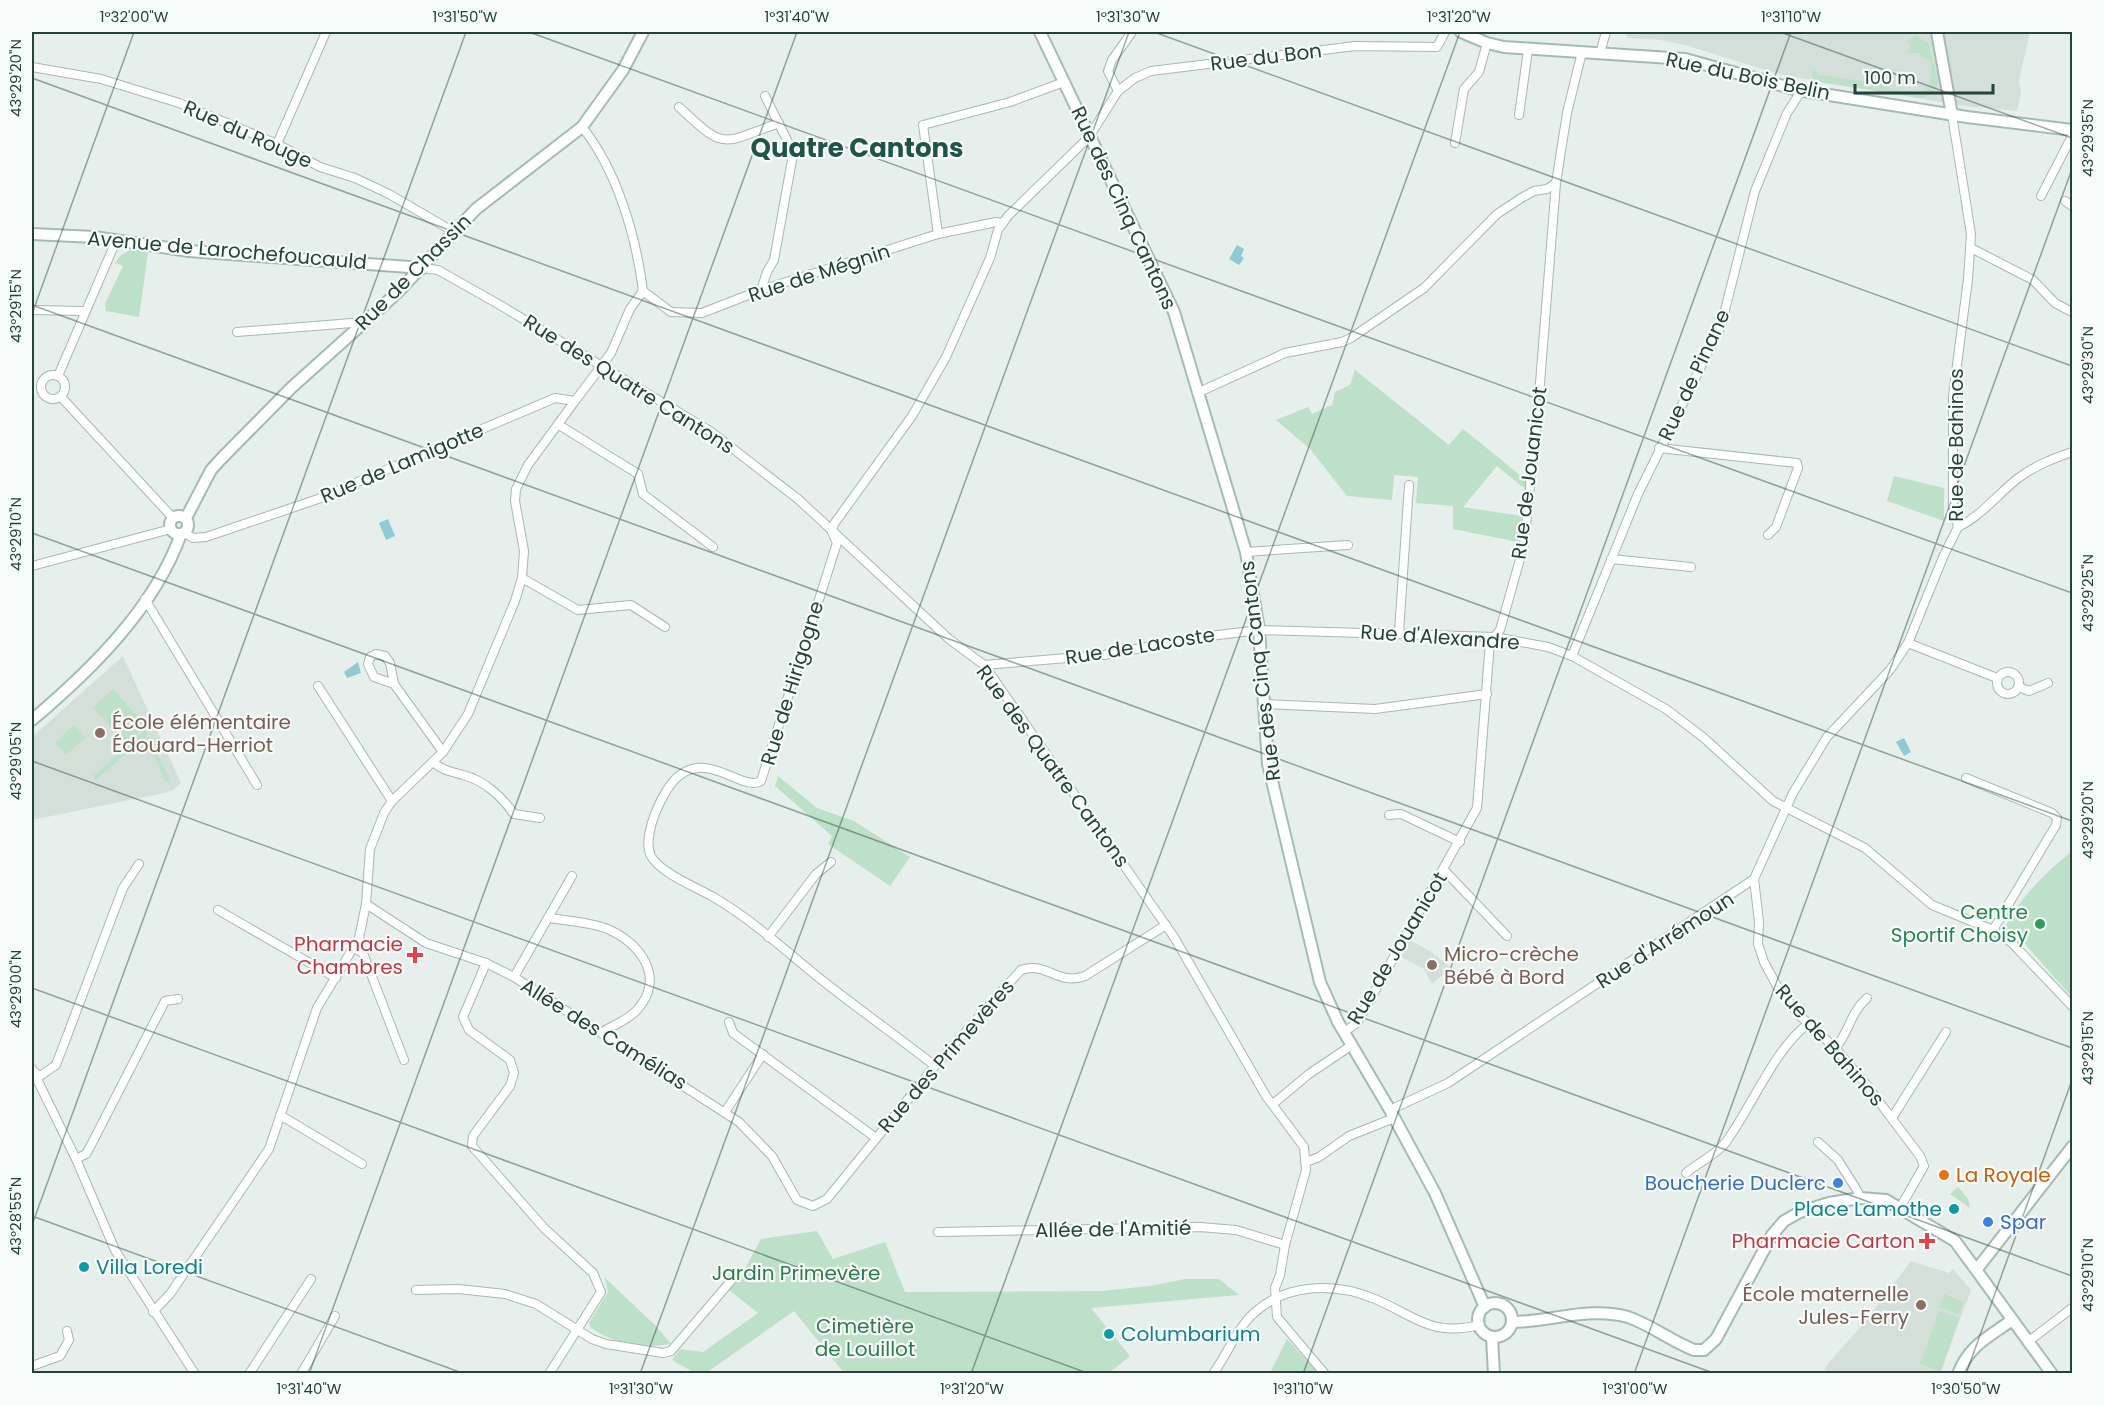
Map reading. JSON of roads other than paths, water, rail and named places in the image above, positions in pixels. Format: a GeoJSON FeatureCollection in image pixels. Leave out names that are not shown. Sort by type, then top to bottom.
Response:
{"type":"FeatureCollection","features":[{"type":"Feature","properties":{"kind":"street"},"geometry":{"type":"LineString","coordinates":[[277,144],[326,32]]}},
{"type":"Feature","properties":{"kind":"street","name":"Rue de Chassin"},"geometry":{"type":"LineString","coordinates":[[177,529],[189,526],[186,518],[211,470],[291,388],[423,268],[454,232],[498,190],[544,158],[582,127],[623,70],[643,32]]}},
{"type":"Feature","properties":{"kind":"street","name":"Rue des Cinq Cantons"},"geometry":{"type":"LineString","coordinates":[[1040,32],[1174,312],[1246,552],[1259,630],[1268,765],[1320,982],[1344,1032],[1392,1114],[1434,1193],[1485,1306]]}},
{"type":"Feature","properties":{"kind":"street"},"geometry":{"type":"LineString","coordinates":[[832,532],[842,514],[912,416],[946,357],[990,258],[998,230],[1089,136],[1118,91],[1108,71],[1112,60],[1132,32]]}},
{"type":"Feature","properties":{"kind":"street","name":"Rue du Bon"},"geometry":{"type":"LineString","coordinates":[[1118,91],[1135,78],[1151,71],[1355,45],[1437,48],[1445,32]]}},
{"type":"Feature","properties":{"kind":"street","name":"Rue du Bois Belin"},"geometry":{"type":"LineString","coordinates":[[1461,32],[1486,43],[1527,50],[1685,59],[1802,90],[1952,115],[2073,130]]}},
{"type":"Feature","properties":{"kind":"street"},"geometry":{"type":"LineString","coordinates":[[1600,53],[1606,32]]}},
{"type":"Feature","properties":{"kind":"street","name":"Rue de Bahinos"},"geometry":{"type":"LineString","coordinates":[[1900,1208],[1924,1166],[1915,1149],[1892,1118],[1835,1048],[1808,1024],[1777,986],[1764,962],[1758,944],[1759,922],[1754,879],[1785,809],[1827,737],[1890,670],[1908,643],[1958,527],[1953,506],[1953,396],[1971,248],[1967,198],[1937,32]]}},
{"type":"Feature","properties":{"kind":"street"},"geometry":{"type":"LineString","coordinates":[[1455,143],[1464,89],[1479,72],[1486,43]]}},
{"type":"Feature","properties":{"kind":"street"},"geometry":{"type":"LineString","coordinates":[[1519,115],[1527,50]]}},
{"type":"Feature","properties":{"kind":"street","name":"Rue de Jouanicot"},"geometry":{"type":"LineString","coordinates":[[1344,1032],[1357,1023],[1460,842],[1480,801],[1490,642],[1500,630],[1521,556],[1527,520],[1556,183],[1565,124],[1582,52]]}},
{"type":"Feature","properties":{"kind":"street","name":"Rue du Rouge"},"geometry":{"type":"LineString","coordinates":[[32,67],[101,79],[179,103],[277,144],[320,167],[355,178],[389,194],[454,232]]}},
{"type":"Feature","properties":{"kind":"street"},"geometry":{"type":"LineString","coordinates":[[938,234],[923,125],[1010,102],[1064,82]]}},
{"type":"Feature","properties":{"kind":"street","name":"Rue de Pinane"},"geometry":{"type":"LineString","coordinates":[[1572,656],[1659,448],[1721,326],[1755,191],[1787,113],[1802,90]]}},
{"type":"Feature","properties":{"kind":"street"},"geometry":{"type":"LineString","coordinates":[[761,290],[774,260],[792,160],[789,144],[765,96]]}},
{"type":"Feature","properties":{"kind":"street"},"geometry":{"type":"LineString","coordinates":[[680,107],[711,136],[727,141],[778,123]]}},
{"type":"Feature","properties":{"kind":"street"},"geometry":{"type":"LineString","coordinates":[[153,1312],[170,1294],[264,1158],[317,1008],[355,948],[363,926],[372,841],[384,813],[392,801],[443,752],[468,714],[515,601],[522,578],[524,550],[515,501],[516,489],[528,465],[611,353],[630,309],[643,291],[638,261],[618,194],[602,158],[582,127]]}},
{"type":"Feature","properties":{"kind":"street"},"geometry":{"type":"LineString","coordinates":[[2041,196],[2073,136]]}},
{"type":"Feature","properties":{"kind":"street"},"geometry":{"type":"LineString","coordinates":[[1197,393],[1285,353],[1342,342],[1351,338],[1424,288],[1497,214],[1528,194],[1547,189],[1556,183]]}},
{"type":"Feature","properties":{"kind":"street"},"geometry":{"type":"LineString","coordinates":[[2065,201],[2073,206]]}},
{"type":"Feature","properties":{"kind":"street","name":"Rue de Mégnin"},"geometry":{"type":"LineString","coordinates":[[643,291],[671,312],[690,315],[938,234],[996,222],[1003,223]]}},
{"type":"Feature","properties":{"kind":"street","name":"Avenue de Larochefoucauld"},"geometry":{"type":"LineString","coordinates":[[32,234],[116,240],[189,251],[423,268]]}},
{"type":"Feature","properties":{"kind":"street"},"geometry":{"type":"LineString","coordinates":[[58,376],[116,240]]}},
{"type":"Feature","properties":{"kind":"street"},"geometry":{"type":"LineString","coordinates":[[1971,248],[2033,280],[2055,303],[2073,312]]}},
{"type":"Feature","properties":{"kind":"street","name":"Rue des Quatre Cantons"},"geometry":{"type":"LineString","coordinates":[[423,268],[438,270],[601,364],[651,397],[710,431],[742,454],[832,532],[949,639],[984,665],[1166,925],[1266,1096],[1304,1147],[1306,1162]]}},
{"type":"Feature","properties":{"kind":"street"},"geometry":{"type":"LineString","coordinates":[[32,310],[84,311]]}},
{"type":"Feature","properties":{"kind":"street"},"geometry":{"type":"LineString","coordinates":[[237,332],[352,323],[361,326]]}},
{"type":"Feature","properties":{"kind":"street"},"geometry":{"type":"LineString","coordinates":[[58,376],[45,377],[36,386],[47,398],[61,397]]}},
{"type":"Feature","properties":{"kind":"street"},"geometry":{"type":"LineString","coordinates":[[58,376],[65,387],[61,397]]}},
{"type":"Feature","properties":{"kind":"street"},"geometry":{"type":"LineString","coordinates":[[32,720],[99,659],[145,599],[170,563],[177,529],[61,397]]}},
{"type":"Feature","properties":{"kind":"street","name":"Rue de Lamigotte"},"geometry":{"type":"LineString","coordinates":[[32,566],[177,529],[200,538],[296,506],[555,398],[574,401]]}},
{"type":"Feature","properties":{"kind":"street"},"geometry":{"type":"LineString","coordinates":[[559,425],[639,474],[643,494],[713,547]]}},
{"type":"Feature","properties":{"kind":"street"},"geometry":{"type":"LineString","coordinates":[[1659,448],[1797,463],[1798,468],[1776,527],[1768,535]]}},
{"type":"Feature","properties":{"kind":"street"},"geometry":{"type":"LineString","coordinates":[[1958,527],[1970,521],[2045,461],[2073,452]]}},
{"type":"Feature","properties":{"kind":"street"},"geometry":{"type":"LineString","coordinates":[[1399,632],[1409,485]]}},
{"type":"Feature","properties":{"kind":"street","name":"Rue de Hirigogne"},"geometry":{"type":"LineString","coordinates":[[832,532],[837,543],[761,781],[751,784],[709,768],[686,770],[672,783],[649,828],[647,837],[650,855],[661,868],[730,907],[936,1066]]}},
{"type":"Feature","properties":{"kind":"street"},"geometry":{"type":"LineString","coordinates":[[1246,552],[1348,545]]}},
{"type":"Feature","properties":{"kind":"street"},"geometry":{"type":"LineString","coordinates":[[1611,559],[1691,567]]}},
{"type":"Feature","properties":{"kind":"street"},"geometry":{"type":"LineString","coordinates":[[522,578],[578,610],[631,605],[665,627]]}},
{"type":"Feature","properties":{"kind":"street"},"geometry":{"type":"LineString","coordinates":[[145,599],[257,785]]}},
{"type":"Feature","properties":{"kind":"street","name":"Rue d'Alexandre"},"geometry":{"type":"LineString","coordinates":[[1259,630],[1399,632],[1495,637],[1548,647],[1572,656],[1666,709],[1704,738],[1773,801],[1865,848],[1932,905],[1993,930],[2021,949],[2073,1006]]}},
{"type":"Feature","properties":{"kind":"street","name":"Rue de Lacoste"},"geometry":{"type":"LineString","coordinates":[[984,665],[1104,655],[1194,638],[1259,630]]}},
{"type":"Feature","properties":{"kind":"street"},"geometry":{"type":"LineString","coordinates":[[1908,643],[1997,678],[2010,672],[2015,674],[2019,687]]}},
{"type":"Feature","properties":{"kind":"street"},"geometry":{"type":"LineString","coordinates":[[1997,678],[2002,693],[2016,691],[2019,687]]}},
{"type":"Feature","properties":{"kind":"street"},"geometry":{"type":"LineString","coordinates":[[2019,687],[2029,691],[2048,683]]}},
{"type":"Feature","properties":{"kind":"street"},"geometry":{"type":"LineString","coordinates":[[394,684],[443,752]]}},
{"type":"Feature","properties":{"kind":"street"},"geometry":{"type":"LineString","coordinates":[[318,686],[392,801]]}},
{"type":"Feature","properties":{"kind":"street"},"geometry":{"type":"LineString","coordinates":[[1264,704],[1374,709],[1487,694]]}},
{"type":"Feature","properties":{"kind":"street"},"geometry":{"type":"LineString","coordinates":[[433,762],[441,770],[465,775],[501,796],[514,814],[540,818]]}},
{"type":"Feature","properties":{"kind":"street"},"geometry":{"type":"LineString","coordinates":[[1966,778],[2052,813],[2057,818],[2056,825],[1993,930]]}},
{"type":"Feature","properties":{"kind":"street"},"geometry":{"type":"LineString","coordinates":[[1389,815],[1401,814],[1460,842]]}},
{"type":"Feature","properties":{"kind":"street"},"geometry":{"type":"LineString","coordinates":[[768,937],[816,874],[831,862]]}},
{"type":"Feature","properties":{"kind":"street"},"geometry":{"type":"LineString","coordinates":[[32,1070],[40,1076],[56,1065],[123,888],[140,864]]}},
{"type":"Feature","properties":{"kind":"street"},"geometry":{"type":"LineString","coordinates":[[1444,870],[1507,936]]}},
{"type":"Feature","properties":{"kind":"street"},"geometry":{"type":"LineString","coordinates":[[513,977],[550,918],[572,876]]}},
{"type":"Feature","properties":{"kind":"street","name":"Rue d'Arrémoun"},"geometry":{"type":"LineString","coordinates":[[1306,1162],[1319,1157],[1348,1136],[1448,1083],[1754,879]]}},
{"type":"Feature","properties":{"kind":"street","name":"Allée des Camélias"},"geometry":{"type":"LineString","coordinates":[[366,904],[426,943],[486,963],[513,977],[725,1112],[764,1146],[781,1169],[795,1197],[801,1203],[809,1205]]}},
{"type":"Feature","properties":{"kind":"street"},"geometry":{"type":"LineString","coordinates":[[218,910],[336,978]]}},
{"type":"Feature","properties":{"kind":"street"},"geometry":{"type":"LineString","coordinates":[[550,918],[605,928],[625,939],[641,952],[650,968],[650,984],[637,1010],[602,1032]]}},
{"type":"Feature","properties":{"kind":"street","name":"Rue des Primevères"},"geometry":{"type":"LineString","coordinates":[[809,1205],[817,1205],[827,1199],[936,1066],[1021,970],[1038,967],[1061,978],[1074,980],[1085,976],[1166,925]]}},
{"type":"Feature","properties":{"kind":"street"},"geometry":{"type":"LineString","coordinates":[[355,948],[363,952],[404,1060]]}},
{"type":"Feature","properties":{"kind":"street"},"geometry":{"type":"LineString","coordinates":[[486,963],[463,1017],[469,1030],[510,1060],[514,1073],[510,1086],[473,1136],[472,1146],[544,1228],[599,1281],[599,1296],[549,1374]]}},
{"type":"Feature","properties":{"kind":"street"},"geometry":{"type":"LineString","coordinates":[[1835,1048],[1844,1036],[1856,1008],[1868,998]]}},
{"type":"Feature","properties":{"kind":"street"},"geometry":{"type":"LineString","coordinates":[[76,1159],[86,1154],[90,1147],[165,1001],[178,999]]}},
{"type":"Feature","properties":{"kind":"street"},"geometry":{"type":"LineString","coordinates":[[729,1022],[733,1033],[876,1138]]}},
{"type":"Feature","properties":{"kind":"street"},"geometry":{"type":"LineString","coordinates":[[1686,1173],[1725,1144],[1772,1070],[1797,1034],[1808,1024]]}},
{"type":"Feature","properties":{"kind":"street"},"geometry":{"type":"LineString","coordinates":[[1892,1118],[1946,1032]]}},
{"type":"Feature","properties":{"kind":"street"},"geometry":{"type":"LineString","coordinates":[[1273,1104],[1309,1074],[1352,1045]]}},
{"type":"Feature","properties":{"kind":"street"},"geometry":{"type":"LineString","coordinates":[[725,1112],[763,1054]]}},
{"type":"Feature","properties":{"kind":"street"},"geometry":{"type":"LineString","coordinates":[[32,1070],[76,1159],[115,1250],[195,1374]]}},
{"type":"Feature","properties":{"kind":"street"},"geometry":{"type":"LineString","coordinates":[[280,1115],[362,1164]]}},
{"type":"Feature","properties":{"kind":"street"},"geometry":{"type":"LineString","coordinates":[[1818,1142],[1838,1160],[1858,1192]]}},
{"type":"Feature","properties":{"kind":"street"},"geometry":{"type":"LineString","coordinates":[[1977,1269],[2073,1147]]}},
{"type":"Feature","properties":{"kind":"street"},"geometry":{"type":"LineString","coordinates":[[1306,1162],[1285,1245],[1281,1275],[1275,1288],[1275,1297],[1277,1317],[1325,1374]]}},
{"type":"Feature","properties":{"kind":"street"},"geometry":{"type":"LineString","coordinates":[[1512,1322],[1594,1313],[1613,1314],[1639,1321],[1694,1350],[1704,1350],[1716,1339],[1772,1235],[1784,1221],[1820,1206],[1860,1198],[1886,1200],[1955,1241],[2052,1374]]}},
{"type":"Feature","properties":{"kind":"street","name":"Allée de l'Amitié"},"geometry":{"type":"LineString","coordinates":[[938,1232],[1200,1227],[1236,1230],[1285,1245]]}},
{"type":"Feature","properties":{"kind":"street"},"geometry":{"type":"LineString","coordinates":[[416,1290],[459,1289],[505,1294],[536,1304],[579,1328],[592,1339],[606,1344],[663,1353],[671,1352],[736,1275]]}},
{"type":"Feature","properties":{"kind":"street"},"geometry":{"type":"LineString","coordinates":[[249,1374],[311,1279]]}},
{"type":"Feature","properties":{"kind":"street"},"geometry":{"type":"LineString","coordinates":[[1213,1374],[1253,1314],[1275,1297],[1296,1289],[1349,1291],[1376,1299],[1428,1326],[1479,1325]]}},
{"type":"Feature","properties":{"kind":"street"},"geometry":{"type":"LineString","coordinates":[[1501,1304],[1510,1311],[1512,1322],[1503,1335],[1492,1336],[1484,1333],[1479,1325],[1479,1315],[1485,1306],[1501,1304]]}},
{"type":"Feature","properties":{"kind":"street"},"geometry":{"type":"LineString","coordinates":[[2029,1341],[2073,1308]]}},
{"type":"Feature","properties":{"kind":"street"},"geometry":{"type":"LineString","coordinates":[[301,1374],[335,1316]]}},
{"type":"Feature","properties":{"kind":"street"},"geometry":{"type":"LineString","coordinates":[[1958,1374],[1965,1356],[1974,1347],[2012,1320]]}},
{"type":"Feature","properties":{"kind":"street"},"geometry":{"type":"LineString","coordinates":[[32,1366],[60,1356],[69,1340],[67,1331]]}},
{"type":"Feature","properties":{"kind":"street"},"geometry":{"type":"LineString","coordinates":[[1492,1336],[1494,1374]]}},
{"type":"Feature","properties":{"kind":"water"},"geometry":{"type":"Polygon","coordinates":[[[1237,245],[1244,249],[1241,256],[1244,258],[1239,265],[1229,259],[1237,245]]]}},
{"type":"Feature","properties":{"kind":"water"},"geometry":{"type":"Polygon","coordinates":[[[388,519],[395,536],[386,540],[379,523],[388,519]]]}},
{"type":"Feature","properties":{"kind":"water"},"geometry":{"type":"Polygon","coordinates":[[[358,662],[361,673],[347,678],[344,672],[358,662]]]}},
{"type":"Feature","properties":{"kind":"water"},"geometry":{"type":"Polygon","coordinates":[[[1904,738],[1911,752],[1904,756],[1896,742],[1904,738]]]}},
{"type":"Feature","properties":{"kind":"place","name":"École élémentaire Édouard-Herriot"},"geometry":{"type":"Point","coordinates":[100,733]}},
{"type":"Feature","properties":{"kind":"place","name":"Centre Sportif Choisy"},"geometry":{"type":"Point","coordinates":[2040,924]}},
{"type":"Feature","properties":{"kind":"place","name":"Pharmacie Chambres"},"geometry":{"type":"Point","coordinates":[415,955]}},
{"type":"Feature","properties":{"kind":"place","name":"Micro-crèche Bébé à Bord"},"geometry":{"type":"Point","coordinates":[1432,965]}},
{"type":"Feature","properties":{"kind":"place","name":"La Royale"},"geometry":{"type":"Point","coordinates":[1944,1175]}},
{"type":"Feature","properties":{"kind":"place","name":"Boucherie Duclerc"},"geometry":{"type":"Point","coordinates":[1838,1183]}},
{"type":"Feature","properties":{"kind":"place","name":"Place Lamothe"},"geometry":{"type":"Point","coordinates":[1954,1209]}},
{"type":"Feature","properties":{"kind":"place","name":"Spar"},"geometry":{"type":"Point","coordinates":[1988,1222]}},
{"type":"Feature","properties":{"kind":"place","name":"Pharmacie Carton"},"geometry":{"type":"Point","coordinates":[1927,1241]}},
{"type":"Feature","properties":{"kind":"place","name":"Villa Loredi"},"geometry":{"type":"Point","coordinates":[84,1267]}},
{"type":"Feature","properties":{"kind":"place","name":"École maternelle Jules-Ferry"},"geometry":{"type":"Point","coordinates":[1921,1305]}},
{"type":"Feature","properties":{"kind":"place","name":"Columbarium"},"geometry":{"type":"Point","coordinates":[1109,1334]}},
{"type":"Feature","properties":{"kind":"district","name":"Quatre Cantons"},"geometry":{"type":"Point","coordinates":[857,148]}},
{"type":"Feature","properties":{"kind":"park label","name":"Jardin Primevère"},"geometry":{"type":"Point","coordinates":[796,1273]}},
{"type":"Feature","properties":{"kind":"park label","name":"Cimetière de Louillot"},"geometry":{"type":"Point","coordinates":[865,1338]}}]}
